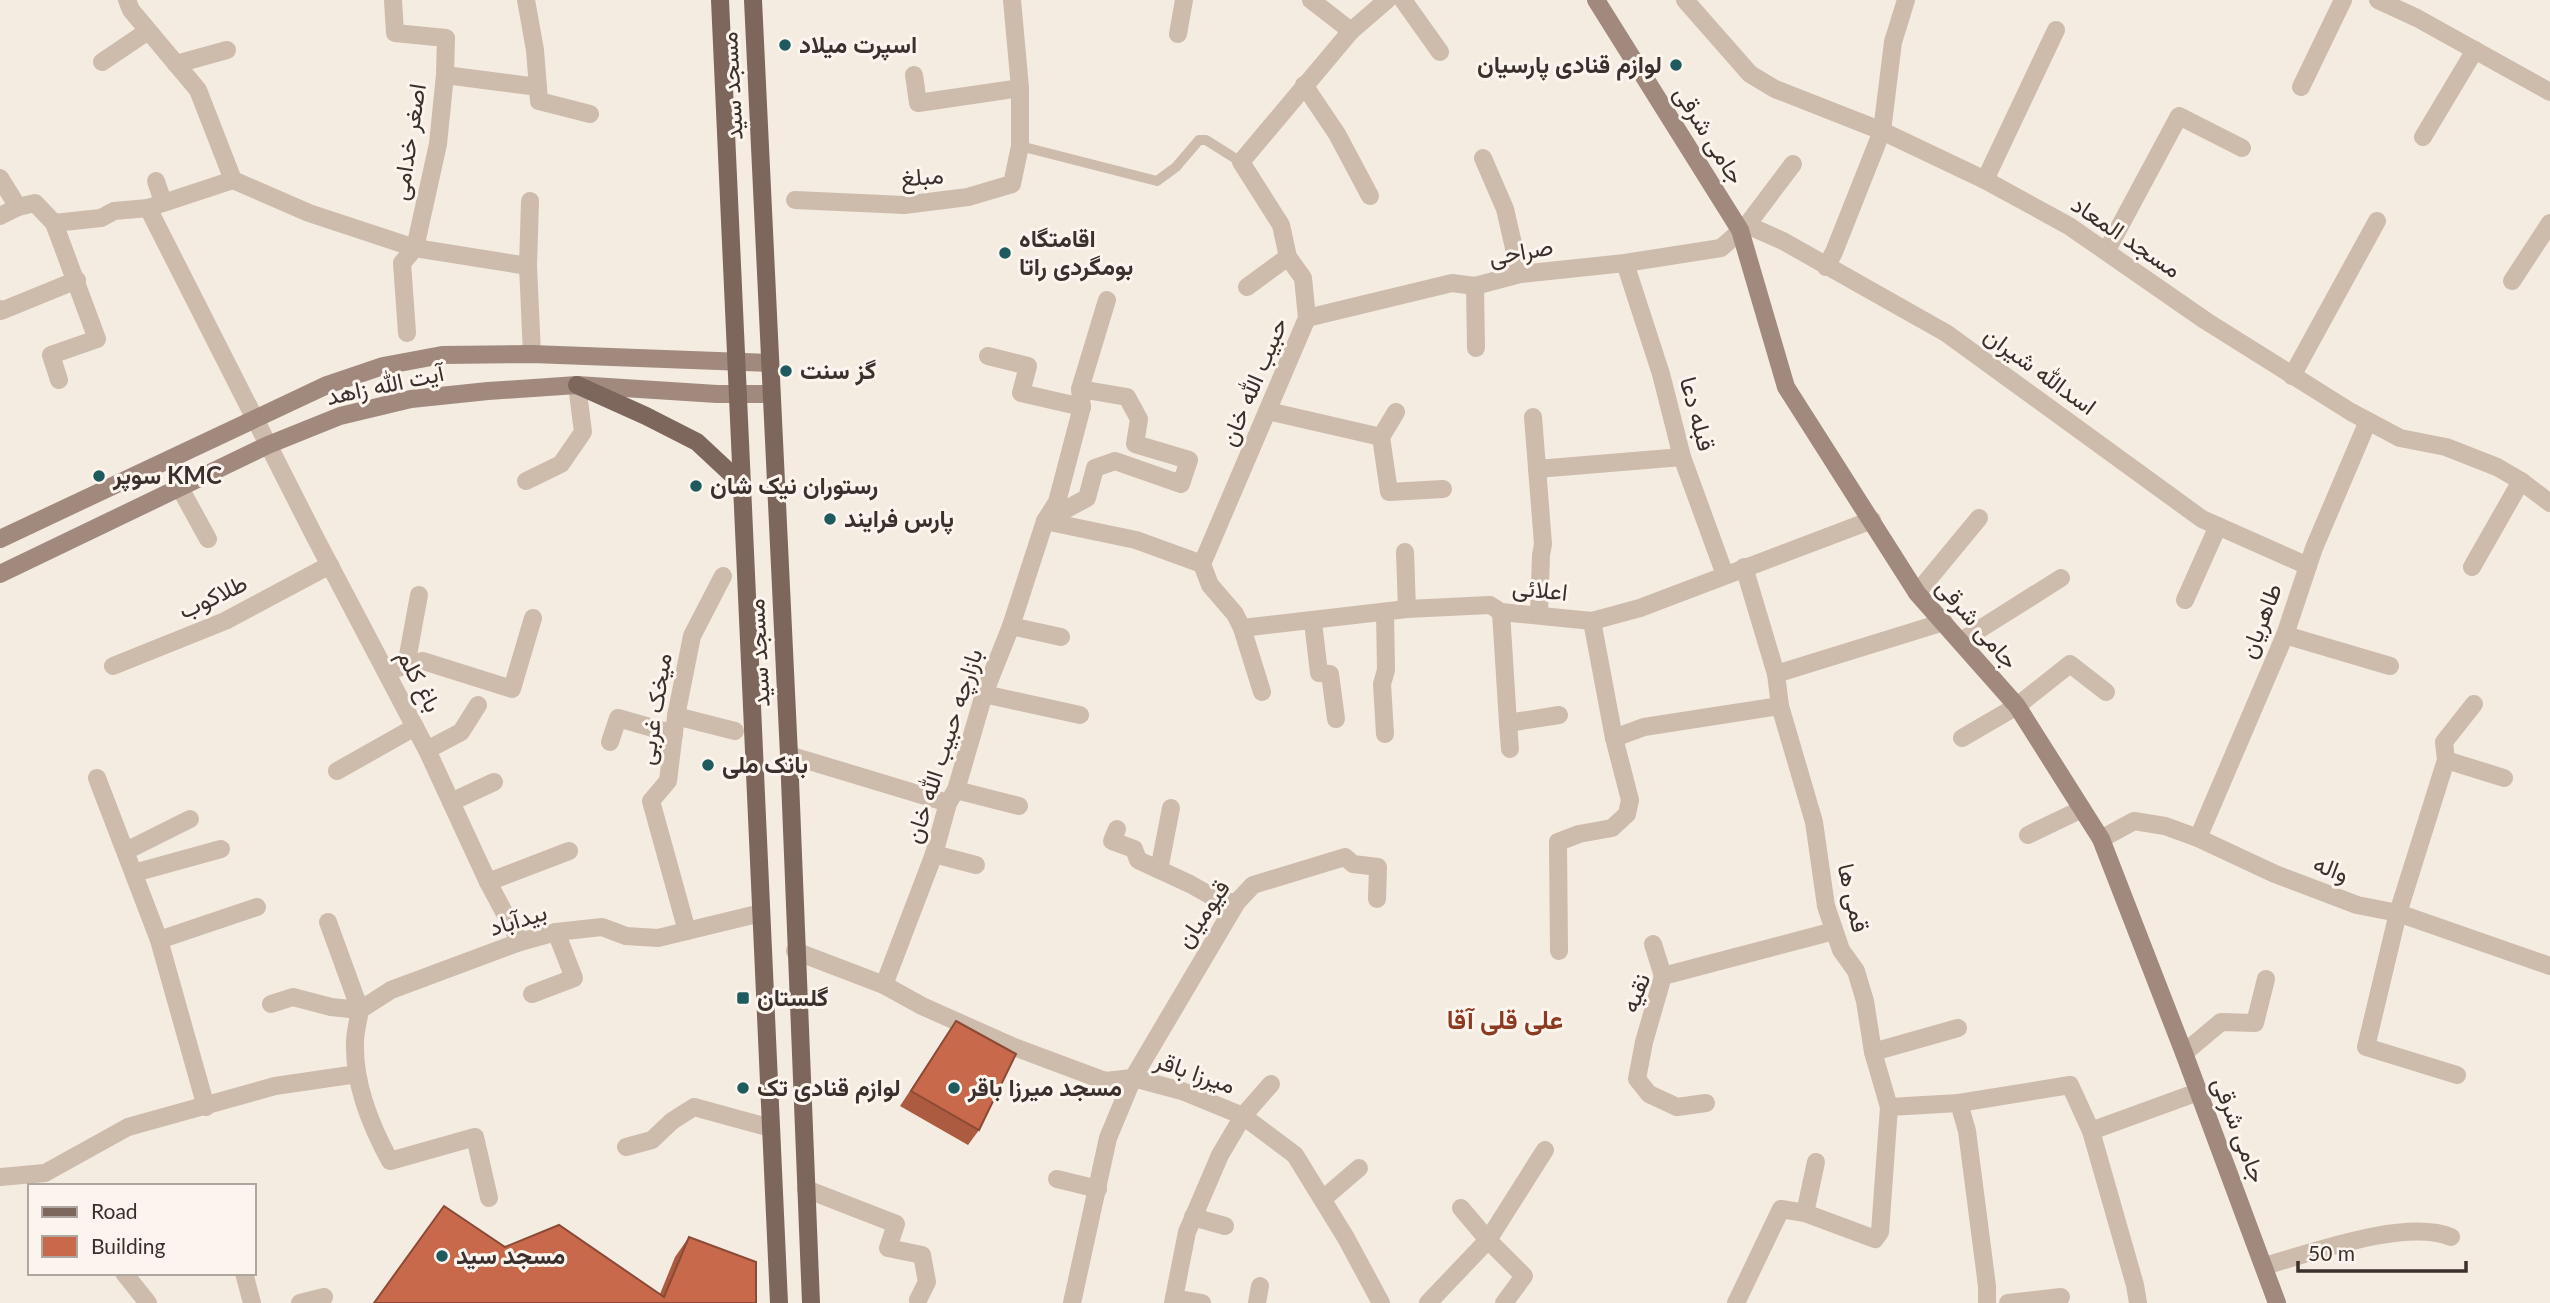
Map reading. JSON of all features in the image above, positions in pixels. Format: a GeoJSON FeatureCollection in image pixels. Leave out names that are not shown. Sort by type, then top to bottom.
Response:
{"type":"FeatureCollection","features":[{"type":"Feature","properties":{"kind":"main road","name":"مسجد سید"},"geometry":{"type":"LineString","coordinates":[[720,0],[779,1303]]}},
{"type":"Feature","properties":{"kind":"main road","name":"مسجد سید"},"geometry":{"type":"LineString","coordinates":[[753,0],[789,755],[811,1303]]}},
{"type":"Feature","properties":{"kind":"main road","name":"جامی شرقی"},"geometry":{"type":"LineString","coordinates":[[1596,0],[1743,228],[1786,387],[1917,593],[2017,706],[2101,839],[2277,1303]]}},
{"type":"Feature","properties":{"kind":"main road","name":"آیت الله زاهد"},"geometry":{"type":"LineString","coordinates":[[0,539],[327,385],[383,366],[442,355],[532,354],[769,363]]}},
{"type":"Feature","properties":{"kind":"main road","name":"آیت الله زاهد"},"geometry":{"type":"LineString","coordinates":[[0,575],[268,445],[340,416],[411,399],[577,385],[771,394]]}},
{"type":"Feature","properties":{"kind":"main road"},"geometry":{"type":"LineString","coordinates":[[577,385],[697,442],[742,484]]}},
{"type":"Feature","properties":{"kind":"street"},"geometry":{"type":"LineString","coordinates":[[127,0],[131,10],[198,90],[233,180]]}},
{"type":"Feature","properties":{"kind":"street"},"geometry":{"type":"LineString","coordinates":[[526,0],[535,50],[539,101],[590,114]]}},
{"type":"Feature","properties":{"kind":"street"},"geometry":{"type":"LineString","coordinates":[[1012,0],[1020,88],[1020,146]]}},
{"type":"Feature","properties":{"kind":"street"},"geometry":{"type":"LineString","coordinates":[[1178,34],[1184,0]]}},
{"type":"Feature","properties":{"kind":"street"},"geometry":{"type":"LineString","coordinates":[[1311,0],[1351,31]]}},
{"type":"Feature","properties":{"kind":"street"},"geometry":{"type":"LineString","coordinates":[[1241,162],[1351,31],[1387,0]]}},
{"type":"Feature","properties":{"kind":"street"},"geometry":{"type":"LineString","coordinates":[[1403,0],[1440,52]]}},
{"type":"Feature","properties":{"kind":"street","name":"مسجد المعاد"},"geometry":{"type":"LineString","coordinates":[[1685,0],[1750,74],[1775,89],[1882,131],[1985,180],[2069,226],[2206,321],[2368,421],[2400,438],[2446,447],[2497,467],[2550,503]]}},
{"type":"Feature","properties":{"kind":"street"},"geometry":{"type":"LineString","coordinates":[[1826,267],[1839,242],[1882,131],[1893,42],[1906,0]]}},
{"type":"Feature","properties":{"kind":"street"},"geometry":{"type":"LineString","coordinates":[[2301,87],[2343,0]]}},
{"type":"Feature","properties":{"kind":"street"},"geometry":{"type":"LineString","coordinates":[[2378,0],[2417,18],[2550,92]]}},
{"type":"Feature","properties":{"kind":"street","name":"اصغر خدامی"},"geometry":{"type":"LineString","coordinates":[[393,1],[395,33],[446,38],[438,144],[415,248],[402,263],[407,333]]}},
{"type":"Feature","properties":{"kind":"street"},"geometry":{"type":"LineString","coordinates":[[1985,180],[2056,30]]}},
{"type":"Feature","properties":{"kind":"street"},"geometry":{"type":"LineString","coordinates":[[102,62],[148,31]]}},
{"type":"Feature","properties":{"kind":"street"},"geometry":{"type":"LineString","coordinates":[[176,64],[227,50]]}},
{"type":"Feature","properties":{"kind":"street"},"geometry":{"type":"LineString","coordinates":[[2423,137],[2475,50]]}},
{"type":"Feature","properties":{"kind":"street"},"geometry":{"type":"LineString","coordinates":[[445,75],[538,87]]}},
{"type":"Feature","properties":{"kind":"street"},"geometry":{"type":"LineString","coordinates":[[914,75],[918,103],[1020,88]]}},
{"type":"Feature","properties":{"kind":"street"},"geometry":{"type":"LineString","coordinates":[[1304,85],[1337,134],[1370,196]]}},
{"type":"Feature","properties":{"kind":"street"},"geometry":{"type":"LineString","coordinates":[[2107,250],[2179,117],[2242,148]]}},
{"type":"Feature","properties":{"kind":"street","name":"مبلغ"},"geometry":{"type":"LineString","coordinates":[[795,200],[904,205],[968,197],[1012,184],[1020,146]]}},
{"type":"Feature","properties":{"kind":"street"},"geometry":{"type":"LineString","coordinates":[[1482,158],[1505,209],[1520,274]]}},
{"type":"Feature","properties":{"kind":"street","name":"حبیب الله خان"},"geometry":{"type":"LineString","coordinates":[[1202,564],[1307,318],[1303,278],[1288,257],[1281,225],[1241,162]]}},
{"type":"Feature","properties":{"kind":"street","name":"صراحی"},"geometry":{"type":"LineString","coordinates":[[1307,318],[1452,283],[1475,286],[1520,274],[1625,263],[1721,248],[1743,228],[1793,164]]}},
{"type":"Feature","properties":{"kind":"street"},"geometry":{"type":"LineString","coordinates":[[0,178],[18,207]]}},
{"type":"Feature","properties":{"kind":"street"},"geometry":{"type":"LineString","coordinates":[[54,223],[101,218],[114,211],[155,205],[233,180],[309,213],[415,248],[528,266]]}},
{"type":"Feature","properties":{"kind":"street"},"geometry":{"type":"LineString","coordinates":[[156,181],[155,205],[254,418]]}},
{"type":"Feature","properties":{"kind":"street"},"geometry":{"type":"LineString","coordinates":[[530,201],[528,266],[532,354]]}},
{"type":"Feature","properties":{"kind":"street"},"geometry":{"type":"LineString","coordinates":[[0,216],[18,207],[35,203],[54,223],[77,281],[97,339],[51,355],[59,380]]}},
{"type":"Feature","properties":{"kind":"street"},"geometry":{"type":"LineString","coordinates":[[2292,376],[2377,221]]}},
{"type":"Feature","properties":{"kind":"street"},"geometry":{"type":"LineString","coordinates":[[2512,281],[2550,223]]}},
{"type":"Feature","properties":{"kind":"street","name":"اسدالله شیران"},"geometry":{"type":"LineString","coordinates":[[1743,228],[1783,241],[1946,333],[2202,519],[2308,566]]}},
{"type":"Feature","properties":{"kind":"street"},"geometry":{"type":"LineString","coordinates":[[1247,287],[1288,257]]}},
{"type":"Feature","properties":{"kind":"street","name":"قبله دعا"},"geometry":{"type":"LineString","coordinates":[[1625,263],[1661,374],[1682,457],[1725,575]]}},
{"type":"Feature","properties":{"kind":"street"},"geometry":{"type":"LineString","coordinates":[[0,309],[1,311],[77,281]]}},
{"type":"Feature","properties":{"kind":"street"},"geometry":{"type":"LineString","coordinates":[[1475,286],[1476,348]]}},
{"type":"Feature","properties":{"kind":"street","name":"بازارچه حبیب الله خان"},"geometry":{"type":"LineString","coordinates":[[884,985],[934,854],[984,694],[1011,626],[1045,521],[1057,502],[1107,300]]}},
{"type":"Feature","properties":{"kind":"street"},"geometry":{"type":"LineString","coordinates":[[988,356],[1028,366],[1021,393],[1081,398],[1127,397],[1139,419],[1135,444],[1189,460],[1181,484],[1115,461],[1095,468],[1087,498],[1045,521]]}},
{"type":"Feature","properties":{"kind":"street"},"geometry":{"type":"LineString","coordinates":[[526,481],[561,464],[583,432],[577,385]]}},
{"type":"Feature","properties":{"kind":"street"},"geometry":{"type":"LineString","coordinates":[[1268,411],[1381,437]]}},
{"type":"Feature","properties":{"kind":"street"},"geometry":{"type":"LineString","coordinates":[[1396,412],[1381,437],[1389,492],[1443,489]]}},
{"type":"Feature","properties":{"kind":"street"},"geometry":{"type":"LineString","coordinates":[[1532,417],[1543,544],[1539,614]]}},
{"type":"Feature","properties":{"kind":"street","name":"باغ کلم"},"geometry":{"type":"LineString","coordinates":[[254,418],[427,750],[488,882],[520,942]]}},
{"type":"Feature","properties":{"kind":"street","name":"طاهریان"},"geometry":{"type":"LineString","coordinates":[[2198,838],[2284,635],[2308,566],[2368,421]]}},
{"type":"Feature","properties":{"kind":"street"},"geometry":{"type":"LineString","coordinates":[[1537,469],[1682,457]]}},
{"type":"Feature","properties":{"kind":"street"},"geometry":{"type":"LineString","coordinates":[[2472,567],[2521,481]]}},
{"type":"Feature","properties":{"kind":"street"},"geometry":{"type":"LineString","coordinates":[[180,488],[208,539]]}},
{"type":"Feature","properties":{"kind":"street"},"geometry":{"type":"LineString","coordinates":[[1917,593],[1979,518]]}},
{"type":"Feature","properties":{"kind":"street","name":"اعلائی"},"geometry":{"type":"LineString","coordinates":[[1242,628],[1407,609],[1490,606],[1501,612],[1592,621],[1640,608],[1872,520]]}},
{"type":"Feature","properties":{"kind":"street"},"geometry":{"type":"LineString","coordinates":[[1045,521],[1136,540],[1202,564],[1210,584],[1235,614],[1242,628],[1262,692]]}},
{"type":"Feature","properties":{"kind":"street"},"geometry":{"type":"LineString","coordinates":[[2185,600],[2218,526]]}},
{"type":"Feature","properties":{"kind":"street"},"geometry":{"type":"LineString","coordinates":[[1405,552],[1407,609]]}},
{"type":"Feature","properties":{"kind":"street","name":"طلاکوب"},"geometry":{"type":"LineString","coordinates":[[113,666],[225,621],[330,565]]}},
{"type":"Feature","properties":{"kind":"street","name":"قمی ها"},"geometry":{"type":"LineString","coordinates":[[1744,567],[1776,674],[1780,706],[1814,822],[1826,906],[1841,950],[1856,971],[1865,1001],[1873,1052],[1889,1107],[1880,1233],[1875,1239],[1805,1213]]}},
{"type":"Feature","properties":{"kind":"street","name":"میخک غربی"},"geometry":{"type":"LineString","coordinates":[[687,931],[651,802],[668,781],[675,725],[692,636],[723,576]]}},
{"type":"Feature","properties":{"kind":"street"},"geometry":{"type":"LineString","coordinates":[[1961,641],[2061,578]]}},
{"type":"Feature","properties":{"kind":"street"},"geometry":{"type":"LineString","coordinates":[[406,666],[419,595]]}},
{"type":"Feature","properties":{"kind":"street"},"geometry":{"type":"LineString","coordinates":[[1385,612],[1386,670],[1382,684],[1385,734]]}},
{"type":"Feature","properties":{"kind":"street"},"geometry":{"type":"LineString","coordinates":[[1501,612],[1510,749]]}},
{"type":"Feature","properties":{"kind":"street"},"geometry":{"type":"LineString","coordinates":[[386,671],[423,661],[512,689],[533,618]]}},
{"type":"Feature","properties":{"kind":"street"},"geometry":{"type":"LineString","coordinates":[[1313,621],[1320,673],[1330,674],[1336,719]]}},
{"type":"Feature","properties":{"kind":"street"},"geometry":{"type":"LineString","coordinates":[[1559,951],[1558,842],[1579,834],[1612,828],[1627,814],[1630,800],[1614,738],[1592,621]]}},
{"type":"Feature","properties":{"kind":"street"},"geometry":{"type":"LineString","coordinates":[[1776,674],[1944,622]]}},
{"type":"Feature","properties":{"kind":"street"},"geometry":{"type":"LineString","coordinates":[[1011,626],[1061,637]]}},
{"type":"Feature","properties":{"kind":"street"},"geometry":{"type":"LineString","coordinates":[[2284,635],[2390,666]]}},
{"type":"Feature","properties":{"kind":"street"},"geometry":{"type":"LineString","coordinates":[[1962,738],[2017,706],[2070,664],[2106,692]]}},
{"type":"Feature","properties":{"kind":"street"},"geometry":{"type":"LineString","coordinates":[[984,694],[1080,715]]}},
{"type":"Feature","properties":{"kind":"street"},"geometry":{"type":"LineString","coordinates":[[2457,1075],[2366,1047],[2398,913],[2446,760],[2444,743],[2474,704]]}},
{"type":"Feature","properties":{"kind":"street"},"geometry":{"type":"LineString","coordinates":[[427,750],[461,732],[478,705]]}},
{"type":"Feature","properties":{"kind":"street"},"geometry":{"type":"LineString","coordinates":[[1614,738],[1644,727],[1780,706]]}},
{"type":"Feature","properties":{"kind":"street"},"geometry":{"type":"LineString","coordinates":[[1508,723],[1559,715]]}},
{"type":"Feature","properties":{"kind":"street"},"geometry":{"type":"LineString","coordinates":[[610,742],[618,718],[735,731]]}},
{"type":"Feature","properties":{"kind":"street"},"geometry":{"type":"LineString","coordinates":[[337,771],[415,727]]}},
{"type":"Feature","properties":{"kind":"street"},"geometry":{"type":"LineString","coordinates":[[789,755],[952,797],[1019,806]]}},
{"type":"Feature","properties":{"kind":"street"},"geometry":{"type":"LineString","coordinates":[[2446,760],[2504,778]]}},
{"type":"Feature","properties":{"kind":"street"},"geometry":{"type":"LineString","coordinates":[[97,778],[159,940],[206,1107]]}},
{"type":"Feature","properties":{"kind":"street"},"geometry":{"type":"LineString","coordinates":[[451,802],[494,782]]}},
{"type":"Feature","properties":{"kind":"street"},"geometry":{"type":"LineString","coordinates":[[1159,870],[1171,808]]}},
{"type":"Feature","properties":{"kind":"street"},"geometry":{"type":"LineString","coordinates":[[2028,835],[2081,809]]}},
{"type":"Feature","properties":{"kind":"street"},"geometry":{"type":"LineString","coordinates":[[126,851],[190,819]]}},
{"type":"Feature","properties":{"kind":"street","name":"واله"},"geometry":{"type":"LineString","coordinates":[[2101,839],[2134,821],[2165,826],[2198,838],[2275,874],[2357,905],[2398,913],[2550,966]]}},
{"type":"Feature","properties":{"kind":"street"},"geometry":{"type":"LineString","coordinates":[[1117,829],[1112,841],[1134,849],[1138,860],[1222,902],[1237,902]]}},
{"type":"Feature","properties":{"kind":"street"},"geometry":{"type":"LineString","coordinates":[[134,873],[221,849]]}},
{"type":"Feature","properties":{"kind":"street"},"geometry":{"type":"LineString","coordinates":[[488,882],[569,851]]}},
{"type":"Feature","properties":{"kind":"street"},"geometry":{"type":"LineString","coordinates":[[934,854],[976,866]]}},
{"type":"Feature","properties":{"kind":"street","name":"قیومیان"},"geometry":{"type":"LineString","coordinates":[[1072,1303],[1108,1138],[1133,1078],[1237,902],[1253,885],[1345,857],[1353,864],[1378,867],[1377,899]]}},
{"type":"Feature","properties":{"kind":"street"},"geometry":{"type":"LineString","coordinates":[[159,940],[257,907]]}},
{"type":"Feature","properties":{"kind":"street","name":"بیدآباد"},"geometry":{"type":"LineString","coordinates":[[360,1010],[391,990],[520,942],[556,932],[602,927],[626,936],[657,939],[761,913]]}},
{"type":"Feature","properties":{"kind":"street"},"geometry":{"type":"LineString","coordinates":[[328,922],[360,1010],[354,1046],[357,1074],[376,1136],[390,1161],[475,1137],[489,1198]]}},
{"type":"Feature","properties":{"kind":"street","name":"نقیه"},"geometry":{"type":"LineString","coordinates":[[1706,1103],[1677,1107],[1648,1094],[1637,1079],[1644,1042],[1663,976],[1834,931]]}},
{"type":"Feature","properties":{"kind":"street"},"geometry":{"type":"LineString","coordinates":[[532,994],[574,978],[556,932]]}},
{"type":"Feature","properties":{"kind":"street"},"geometry":{"type":"LineString","coordinates":[[1653,944],[1663,976]]}},
{"type":"Feature","properties":{"kind":"street","name":"میرزا باقر"},"geometry":{"type":"LineString","coordinates":[[795,951],[884,985],[922,1006],[1014,1047],[1105,1081],[1133,1078],[1182,1091],[1242,1116],[1295,1155],[1323,1199],[1381,1303]]}},
{"type":"Feature","properties":{"kind":"street"},"geometry":{"type":"LineString","coordinates":[[2184,1053],[2221,1022],[2255,1023],[2266,979]]}},
{"type":"Feature","properties":{"kind":"street"},"geometry":{"type":"LineString","coordinates":[[271,1004],[293,997],[331,1007],[360,1010]]}},
{"type":"Feature","properties":{"kind":"street"},"geometry":{"type":"LineString","coordinates":[[1873,1052],[1958,1028]]}},
{"type":"Feature","properties":{"kind":"street"},"geometry":{"type":"LineString","coordinates":[[0,1177],[50,1179],[128,1128],[275,1086],[357,1074]]}},
{"type":"Feature","properties":{"kind":"street"},"geometry":{"type":"LineString","coordinates":[[1202,1303],[1173,1301],[1187,1232],[1220,1155],[1242,1116],[1271,1084]]}},
{"type":"Feature","properties":{"kind":"street"},"geometry":{"type":"LineString","coordinates":[[1889,1107],[1959,1103],[2070,1085],[2091,1131],[2138,1303]]}},
{"type":"Feature","properties":{"kind":"street"},"geometry":{"type":"LineString","coordinates":[[2091,1131],[2197,1092]]}},
{"type":"Feature","properties":{"kind":"street"},"geometry":{"type":"LineString","coordinates":[[1959,1103],[1967,1131],[1987,1303]]}},
{"type":"Feature","properties":{"kind":"street"},"geometry":{"type":"LineString","coordinates":[[626,1147],[652,1140],[672,1121],[694,1107],[771,1128]]}},
{"type":"Feature","properties":{"kind":"street"},"geometry":{"type":"LineString","coordinates":[[1428,1303],[1488,1240],[1545,1150]]}},
{"type":"Feature","properties":{"kind":"street"},"geometry":{"type":"LineString","coordinates":[[1736,1303],[1781,1209],[1805,1213],[1816,1162]]}},
{"type":"Feature","properties":{"kind":"street"},"geometry":{"type":"LineString","coordinates":[[1323,1199],[1359,1168]]}},
{"type":"Feature","properties":{"kind":"street"},"geometry":{"type":"LineString","coordinates":[[1057,1179],[1098,1189]]}},
{"type":"Feature","properties":{"kind":"street"},"geometry":{"type":"LineString","coordinates":[[806,1189],[896,1224],[888,1248],[922,1255],[927,1282],[918,1300]]}},
{"type":"Feature","properties":{"kind":"street"},"geometry":{"type":"LineString","coordinates":[[1461,1208],[1524,1276],[1504,1303]]}},
{"type":"Feature","properties":{"kind":"street"},"geometry":{"type":"LineString","coordinates":[[1193,1217],[1225,1226]]}},
{"type":"Feature","properties":{"kind":"street"},"geometry":{"type":"LineString","coordinates":[[2264,1266],[2354,1241],[2441,1228]]}},
{"type":"Feature","properties":{"kind":"street"},"geometry":{"type":"LineString","coordinates":[[126,1275],[148,1303]]}},
{"type":"Feature","properties":{"kind":"street"},"geometry":{"type":"LineString","coordinates":[[245,1275],[252,1303]]}},
{"type":"Feature","properties":{"kind":"street"},"geometry":{"type":"LineString","coordinates":[[300,1303],[324,1297]]}},
{"type":"Feature","properties":{"kind":"street"},"geometry":{"type":"LineString","coordinates":[[2008,1303],[2061,1297]]}},
{"type":"Feature","properties":{"kind":"lane"},"geometry":{"type":"LineString","coordinates":[[1020,146],[1157,181],[1176,167],[1199,140],[1206,140],[1241,162]]}},
{"type":"Feature","properties":{"kind":"building","name":"مسجد میرزا باقر"},"geometry":{"type":"Polygon","coordinates":[[[956,1021],[1016,1054],[979,1130],[911,1091],[956,1021]]]}},
{"type":"Feature","properties":{"kind":"building"},"geometry":{"type":"Polygon","coordinates":[[[444,1206],[505,1247],[559,1225],[664,1297],[689,1237],[756,1262],[756,1303],[374,1303],[444,1206]]]}},
{"type":"Feature","properties":{"kind":"place","name":"اسپرت میلاد"},"geometry":{"type":"Point","coordinates":[785,45]}},
{"type":"Feature","properties":{"kind":"place","name":"لوازم قنادی پارسیان"},"geometry":{"type":"Point","coordinates":[1676,65]}},
{"type":"Feature","properties":{"kind":"place","name":"اقامتگاه بومگردی راتا"},"geometry":{"type":"Point","coordinates":[1005,253]}},
{"type":"Feature","properties":{"kind":"place","name":"گز سنت"},"geometry":{"type":"Point","coordinates":[786,371]}},
{"type":"Feature","properties":{"kind":"place","name":"سوپر KMC"},"geometry":{"type":"Point","coordinates":[99,476]}},
{"type":"Feature","properties":{"kind":"place","name":"رستوران نیک شان"},"geometry":{"type":"Point","coordinates":[696,486]}},
{"type":"Feature","properties":{"kind":"place","name":"پارس فرایند"},"geometry":{"type":"Point","coordinates":[830,519]}},
{"type":"Feature","properties":{"kind":"place","name":"بانک ملی"},"geometry":{"type":"Point","coordinates":[708,765]}},
{"type":"Feature","properties":{"kind":"place","name":"گلستان"},"geometry":{"type":"Point","coordinates":[743,998]}},
{"type":"Feature","properties":{"kind":"place","name":"لوازم قنادی تک"},"geometry":{"type":"Point","coordinates":[743,1088]}},
{"type":"Feature","properties":{"kind":"place","name":"مسجد میرزا باقر"},"geometry":{"type":"Point","coordinates":[954,1088]}},
{"type":"Feature","properties":{"kind":"place","name":"مسجد سید"},"geometry":{"type":"Point","coordinates":[442,1256]}},
{"type":"Feature","properties":{"kind":"district","name":"علی قلی آقا"},"geometry":{"type":"Point","coordinates":[1505,1020]}}]}
